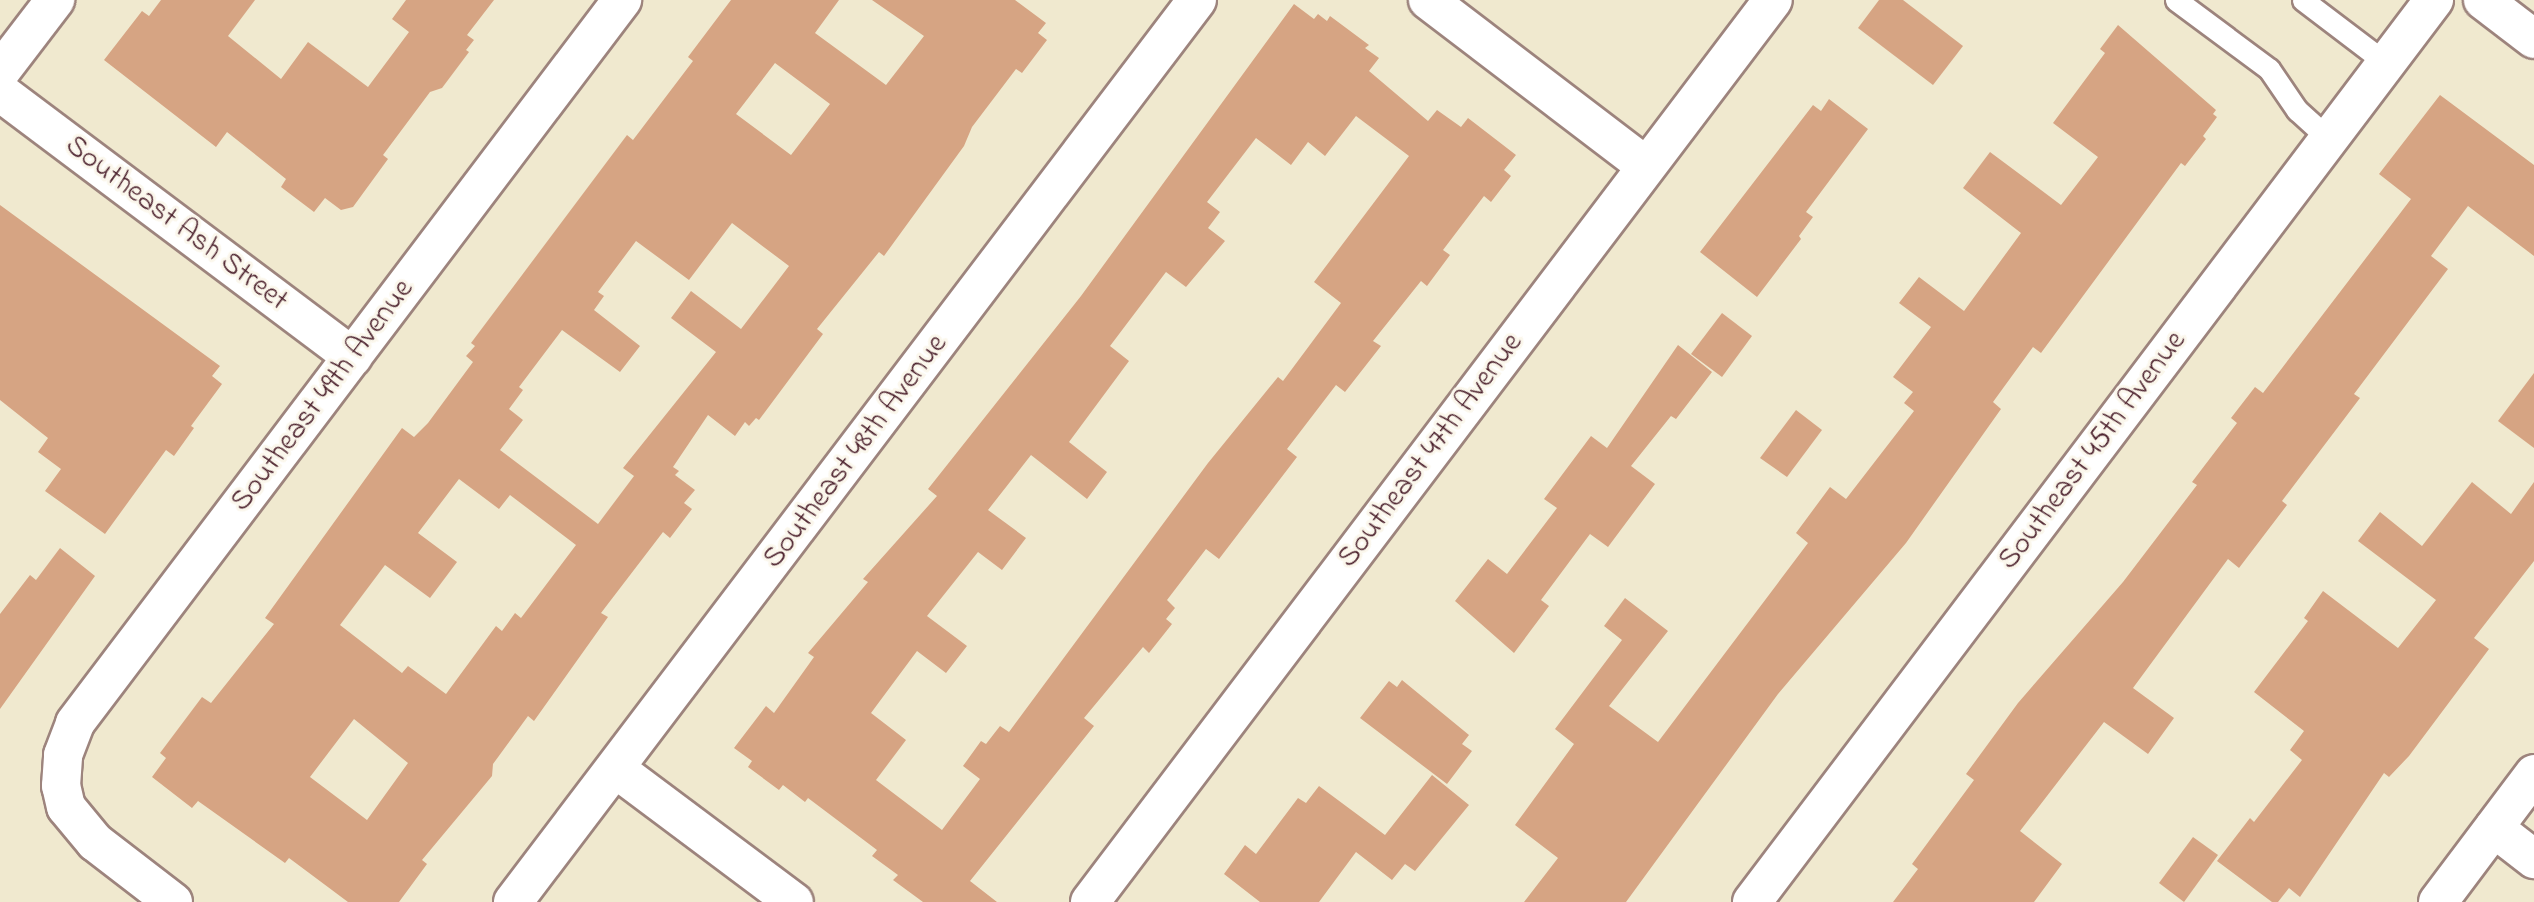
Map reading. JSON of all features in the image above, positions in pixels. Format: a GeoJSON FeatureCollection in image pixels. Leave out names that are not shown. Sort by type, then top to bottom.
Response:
{"type":"FeatureCollection","features":[{"type":"Feature","properties":{"kind":"street"},"geometry":{"type":"LineString","coordinates":[[0,72],[55,0]]}},
{"type":"Feature","properties":{"kind":"street","name":"Southeast 49th Avenue"},"geometry":{"type":"LineString","coordinates":[[173,902],[95,842],[66,807],[61,786],[63,755],[75,723],[622,0]]}},
{"type":"Feature","properties":{"kind":"street","name":"Southeast 48th Avenue"},"geometry":{"type":"LineString","coordinates":[[513,902],[1197,0]]}},
{"type":"Feature","properties":{"kind":"street","name":"Southeast 47th Avenue"},"geometry":{"type":"LineString","coordinates":[[1090,902],[1773,0]]}},
{"type":"Feature","properties":{"kind":"street","name":"Southeast 45th Avenue"},"geometry":{"type":"LineString","coordinates":[[1752,902],[2434,0]]}},
{"type":"Feature","properties":{"kind":"street"},"geometry":{"type":"LineString","coordinates":[[2483,0],[2534,39]]}},
{"type":"Feature","properties":{"kind":"street"},"geometry":{"type":"LineString","coordinates":[[1436,2],[1646,166]]}},
{"type":"Feature","properties":{"kind":"street","name":"Southeast Ash Street"},"geometry":{"type":"LineString","coordinates":[[0,92],[353,357]]}},
{"type":"Feature","properties":{"kind":"street"},"geometry":{"type":"LineString","coordinates":[[616,769],[794,902]]}},
{"type":"Feature","properties":{"kind":"street"},"geometry":{"type":"LineString","coordinates":[[2438,902],[2534,774]]}},
{"type":"Feature","properties":{"kind":"street"},"geometry":{"type":"LineString","coordinates":[[2494,828],[2534,859]]}},
{"type":"Feature","properties":{"kind":"lane"},"geometry":{"type":"LineString","coordinates":[[2176,0],[2269,69],[2297,110],[2329,139]]}},
{"type":"Feature","properties":{"kind":"lane"},"geometry":{"type":"LineString","coordinates":[[2303,0],[2386,63]]}},
{"type":"Feature","properties":{"kind":"building"},"geometry":{"type":"Polygon","coordinates":[[[161,0],[255,0],[228,36],[281,79],[308,42],[368,87],[409,32],[392,19],[406,0],[494,0],[467,35],[474,40],[466,50],[469,52],[442,88],[430,92],[383,155],[388,159],[353,207],[341,210],[325,198],[314,212],[281,187],[286,179],[227,132],[216,147],[104,60],[142,11],[149,16],[161,0]]]}},
{"type":"Feature","properties":{"kind":"building"},"geometry":{"type":"Polygon","coordinates":[[[731,0],[839,0],[815,33],[886,85],[924,36],[872,0],[1015,0],[1046,23],[1038,33],[1047,40],[1022,73],[1016,69],[972,127],[964,146],[884,256],[879,252],[817,329],[823,334],[759,420],[756,418],[749,426],[745,422],[735,436],[708,415],[673,467],[679,471],[675,475],[695,490],[684,503],[692,509],[670,538],[663,532],[601,613],[608,617],[534,721],[528,716],[493,764],[492,776],[422,860],[427,864],[399,902],[348,902],[289,858],[285,863],[198,801],[192,808],[152,777],[166,758],[160,753],[202,697],[211,703],[274,624],[265,618],[402,428],[414,437],[428,423],[473,362],[466,356],[475,346],[471,343],[627,135],[633,140],[693,61],[688,57],[731,0]],[[775,63],[736,114],[791,155],[830,104],[775,63]],[[732,223],[689,280],[636,241],[598,292],[604,296],[594,310],[640,346],[620,372],[562,330],[519,387],[523,390],[509,409],[523,420],[500,450],[598,524],[634,476],[623,468],[716,352],[671,318],[691,291],[741,329],[789,266],[732,223]],[[459,479],[418,533],[457,562],[430,598],[385,565],[340,625],[402,673],[408,666],[446,694],[496,626],[502,631],[515,613],[521,618],[576,545],[510,495],[499,509],[459,479]],[[354,719],[310,777],[367,820],[408,763],[354,719]]]}},
{"type":"Feature","properties":{"kind":"building"},"geometry":{"type":"Polygon","coordinates":[[[1879,0],[1903,0],[1963,46],[1933,85],[1858,28],[1879,0]]]}},
{"type":"Feature","properties":{"kind":"building"},"geometry":{"type":"Polygon","coordinates":[[[1294,4],[1314,19],[1318,14],[1327,21],[1330,16],[1369,45],[1365,48],[1379,58],[1369,71],[1428,121],[1437,110],[1461,127],[1468,118],[1516,155],[1504,170],[1511,176],[1491,202],[1484,196],[1443,250],[1450,255],[1427,286],[1421,281],[1373,341],[1381,346],[1345,392],[1336,385],[1287,449],[1297,457],[1219,559],[1206,549],[1167,600],[1175,608],[1166,619],[1172,624],[1149,653],[1143,647],[1084,718],[1094,726],[970,881],[997,902],[923,902],[893,880],[898,875],[872,856],[877,850],[808,798],[805,802],[783,785],[779,790],[748,767],[752,761],[734,748],[766,706],[774,713],[814,657],[808,653],[868,582],[863,579],[937,496],[928,489],[1081,296],[1294,4]],[[1356,116],[1325,156],[1308,142],[1291,165],[1256,138],[1207,202],[1220,212],[1208,228],[1225,241],[1186,287],[1166,272],[1110,346],[1129,361],[1069,442],[1107,472],[1087,499],[1031,455],[988,510],[1026,538],[1002,570],[978,552],[927,616],[967,646],[946,673],[917,651],[871,713],[906,740],[876,780],[942,830],[980,779],[963,766],[981,741],[986,744],[1000,726],[1009,732],[1208,463],[1278,377],[1283,381],[1341,303],[1314,282],[1409,156],[1356,116]]]}},
{"type":"Feature","properties":{"kind":"building"},"geometry":{"type":"Polygon","coordinates":[[[2118,25],[2216,110],[2213,114],[2217,117],[2203,136],[2206,139],[2185,166],[2181,163],[2041,353],[2033,347],[1993,402],[2001,409],[1906,543],[1778,694],[1626,902],[1524,902],[1558,858],[1515,825],[1574,744],[1555,729],[1622,640],[1604,626],[1625,598],[1668,631],[1609,706],[1658,742],[1808,543],[1796,533],[1830,487],[1846,499],[1914,411],[1904,403],[1913,392],[1893,377],[1931,327],[1899,303],[1919,277],[1964,311],[2021,233],[1963,188],[1990,152],[2061,205],[2098,157],[2053,123],[2105,53],[2100,49],[2118,25]]]}},
{"type":"Feature","properties":{"kind":"building"},"geometry":{"type":"Polygon","coordinates":[[[2440,95],[2534,165],[2534,256],[2468,206],[2431,256],[2448,269],[2354,394],[2360,398],[2282,501],[2287,505],[2239,568],[2228,559],[2133,688],[2174,718],[2148,754],[2104,722],[2020,831],[2062,864],[2034,902],[1893,902],[1918,869],[1912,864],[1974,780],[1966,774],[2018,703],[2123,582],[2197,485],[2192,482],[2237,423],[2231,418],[2255,387],[2263,393],[2411,199],[2379,174],[2440,95]]]}},
{"type":"Feature","properties":{"kind":"building"},"geometry":{"type":"Polygon","coordinates":[[[1829,99],[1868,129],[1806,212],[1813,217],[1799,236],[1801,239],[1757,297],[1700,252],[1813,105],[1821,111],[1829,99]]]}},
{"type":"Feature","properties":{"kind":"building"},"geometry":{"type":"Polygon","coordinates":[[[0,205],[220,366],[212,376],[222,384],[191,426],[194,428],[174,456],[166,450],[105,534],[45,491],[61,469],[38,452],[48,438],[0,400],[0,205]]]}},
{"type":"Feature","properties":{"kind":"building"},"geometry":{"type":"Polygon","coordinates":[[[1722,313],[1752,336],[1722,377],[1691,354],[1722,313]]]}},
{"type":"Feature","properties":{"kind":"building"},"geometry":{"type":"Polygon","coordinates":[[[1678,345],[1712,372],[1676,419],[1671,416],[1631,466],[1655,484],[1608,547],[1590,534],[1541,600],[1549,606],[1514,653],[1455,601],[1488,559],[1507,574],[1557,508],[1544,499],[1591,436],[1607,448],[1678,345]]]}},
{"type":"Feature","properties":{"kind":"building"},"geometry":{"type":"Polygon","coordinates":[[[2534,373],[2534,448],[2498,421],[2534,373]]]}},
{"type":"Feature","properties":{"kind":"building"},"geometry":{"type":"Polygon","coordinates":[[[1796,410],[1822,430],[1787,477],[1760,458],[1796,410]]]}},
{"type":"Feature","properties":{"kind":"building"},"geometry":{"type":"Polygon","coordinates":[[[2472,482],[2511,514],[2534,482],[2534,561],[2474,638],[2489,649],[2409,756],[2389,777],[2384,773],[2300,897],[2289,888],[2278,902],[2272,902],[2217,861],[2250,818],[2254,822],[2302,760],[2290,750],[2304,731],[2254,692],[2308,621],[2304,618],[2323,591],[2398,648],[2436,600],[2358,541],[2380,512],[2422,546],[2472,482]]]}},
{"type":"Feature","properties":{"kind":"building"},"geometry":{"type":"Polygon","coordinates":[[[60,548],[95,576],[0,709],[0,614],[30,575],[36,580],[60,548]]]}},
{"type":"Feature","properties":{"kind":"building"},"geometry":{"type":"Polygon","coordinates":[[[1402,680],[1469,735],[1462,744],[1472,751],[1447,784],[1360,718],[1389,681],[1397,687],[1402,680]]]}},
{"type":"Feature","properties":{"kind":"building"},"geometry":{"type":"Polygon","coordinates":[[[1432,775],[1469,805],[1415,871],[1405,864],[1392,880],[1356,852],[1319,902],[1260,902],[1224,874],[1245,845],[1256,854],[1298,798],[1306,803],[1319,786],[1385,835],[1432,775]]]}},
{"type":"Feature","properties":{"kind":"building"},"geometry":{"type":"Polygon","coordinates":[[[2193,837],[2218,855],[2184,902],[2159,883],[2193,837]]]}}]}
